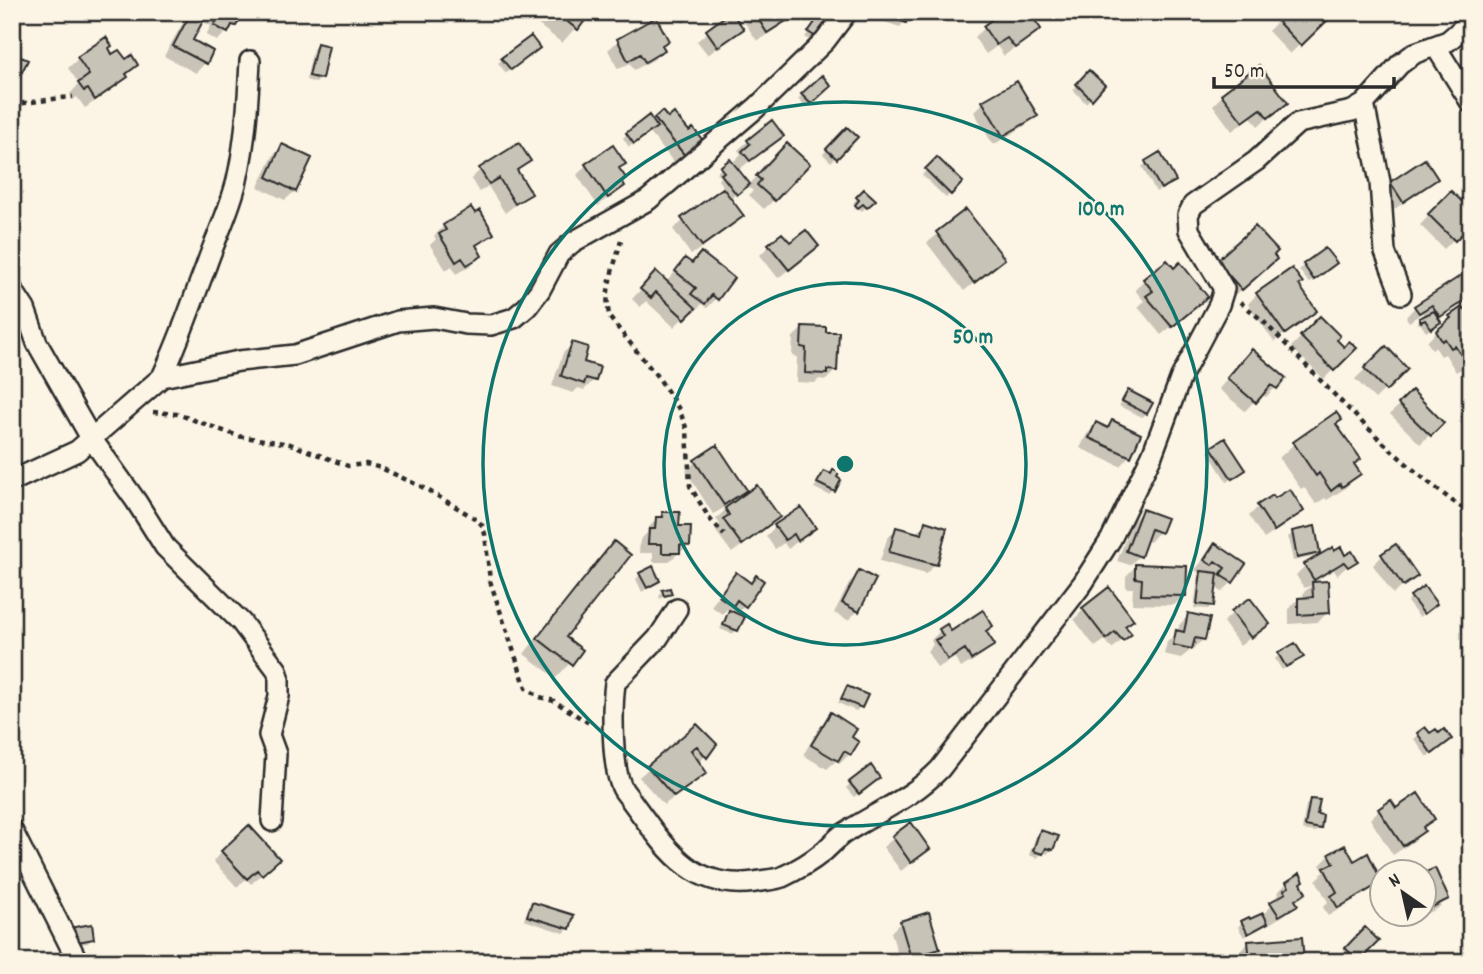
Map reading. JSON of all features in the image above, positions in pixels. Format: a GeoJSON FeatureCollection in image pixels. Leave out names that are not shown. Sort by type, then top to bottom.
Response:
{"type":"FeatureCollection","features":[{"type":"Feature","properties":{"kind":"street"},"geometry":{"type":"LineString","coordinates":[[162,377],[239,361],[295,355],[398,321],[434,318],[491,325],[514,318],[540,290],[559,254],[573,242],[648,200],[756,108],[825,41],[847,12]]}},
{"type":"Feature","properties":{"kind":"street"},"geometry":{"type":"LineString","coordinates":[[677,609],[659,638],[615,683],[614,750],[620,785],[672,854],[698,875],[719,883],[737,884],[780,878],[821,854],[840,836],[875,813],[891,807],[923,786],[940,769],[1083,583],[1111,539],[1152,455],[1181,377],[1219,305],[1224,289],[1189,230],[1188,215],[1193,205],[1256,161],[1298,122],[1338,116],[1352,111],[1363,104],[1400,64],[1415,53],[1436,47],[1454,37],[1471,21]]}},
{"type":"Feature","properties":{"kind":"street"},"geometry":{"type":"LineString","coordinates":[[1436,47],[1471,103]]}},
{"type":"Feature","properties":{"kind":"street"},"geometry":{"type":"LineString","coordinates":[[12,481],[77,451],[162,377],[182,334],[234,190],[247,110],[250,61]]}},
{"type":"Feature","properties":{"kind":"street"},"geometry":{"type":"LineString","coordinates":[[1363,104],[1380,182],[1385,252],[1401,294]]}},
{"type":"Feature","properties":{"kind":"street"},"geometry":{"type":"LineString","coordinates":[[12,289],[25,309],[37,342],[91,438],[136,500],[165,547],[241,622],[277,670],[279,696],[270,735],[276,754],[272,821]]}},
{"type":"Feature","properties":{"kind":"street"},"geometry":{"type":"LineString","coordinates":[[12,830],[78,962]]}},
{"type":"Feature","properties":{"kind":"path"},"geometry":{"type":"LineString","coordinates":[[12,104],[73,97]]}},
{"type":"Feature","properties":{"kind":"path"},"geometry":{"type":"LineString","coordinates":[[626,212],[607,288],[606,307],[610,318],[660,380],[679,409],[687,430],[690,486],[709,518],[724,535]]}},
{"type":"Feature","properties":{"kind":"path"},"geometry":{"type":"LineString","coordinates":[[1224,289],[1263,321],[1391,450],[1443,495],[1471,514]]}},
{"type":"Feature","properties":{"kind":"path"},"geometry":{"type":"LineString","coordinates":[[121,411],[177,414],[238,436],[299,447],[348,466],[366,464],[381,468],[424,488],[475,519],[482,524],[490,581],[526,688],[595,727],[614,750]]}},
{"type":"Feature","properties":{"kind":"building"},"geometry":{"type":"Polygon","coordinates":[[[213,12],[244,12],[236,26],[232,25],[228,33],[214,25],[219,16],[213,12]]]}},
{"type":"Feature","properties":{"kind":"building"},"geometry":{"type":"Polygon","coordinates":[[[555,12],[591,12],[578,30],[555,12]]]}},
{"type":"Feature","properties":{"kind":"building"},"geometry":{"type":"Polygon","coordinates":[[[731,12],[744,29],[718,47],[706,30],[731,12]]]}},
{"type":"Feature","properties":{"kind":"building"},"geometry":{"type":"Polygon","coordinates":[[[754,12],[791,12],[794,16],[767,33],[754,12]]]}},
{"type":"Feature","properties":{"kind":"building"},"geometry":{"type":"Polygon","coordinates":[[[877,12],[909,12],[906,23],[877,12]]]}},
{"type":"Feature","properties":{"kind":"building"},"geometry":{"type":"Polygon","coordinates":[[[1002,12],[1029,12],[1041,29],[1015,48],[1007,38],[996,45],[983,26],[1002,12]]]}},
{"type":"Feature","properties":{"kind":"building"},"geometry":{"type":"Polygon","coordinates":[[[1284,12],[1336,12],[1301,46],[1276,20],[1284,12]]]}},
{"type":"Feature","properties":{"kind":"building"},"geometry":{"type":"Polygon","coordinates":[[[190,14],[203,21],[193,40],[213,51],[207,64],[173,46],[190,14]]]}},
{"type":"Feature","properties":{"kind":"building"},"geometry":{"type":"Polygon","coordinates":[[[820,15],[832,23],[821,40],[808,32],[820,15]]]}},
{"type":"Feature","properties":{"kind":"building"},"geometry":{"type":"Polygon","coordinates":[[[656,17],[669,41],[662,45],[665,50],[645,62],[640,54],[628,61],[617,39],[656,17]]]}},
{"type":"Feature","properties":{"kind":"building"},"geometry":{"type":"Polygon","coordinates":[[[531,36],[540,48],[511,70],[501,58],[531,36]]]}},
{"type":"Feature","properties":{"kind":"building"},"geometry":{"type":"Polygon","coordinates":[[[106,37],[112,46],[109,48],[112,54],[119,50],[126,59],[132,55],[138,65],[126,74],[128,77],[95,100],[88,89],[84,91],[78,83],[89,75],[77,57],[106,37]]]}},
{"type":"Feature","properties":{"kind":"building"},"geometry":{"type":"Polygon","coordinates":[[[317,43],[329,46],[322,79],[309,76],[317,43]]]}},
{"type":"Feature","properties":{"kind":"building"},"geometry":{"type":"Polygon","coordinates":[[[12,53],[28,60],[13,90],[12,89],[12,53]]]}},
{"type":"Feature","properties":{"kind":"building"},"geometry":{"type":"Polygon","coordinates":[[[1471,62],[1471,81],[1462,68],[1471,62]]]}},
{"type":"Feature","properties":{"kind":"building"},"geometry":{"type":"Polygon","coordinates":[[[1259,65],[1288,103],[1268,118],[1261,109],[1243,122],[1221,94],[1259,65]]]}},
{"type":"Feature","properties":{"kind":"building"},"geometry":{"type":"Polygon","coordinates":[[[1089,70],[1105,85],[1092,100],[1076,84],[1089,70]]]}},
{"type":"Feature","properties":{"kind":"building"},"geometry":{"type":"Polygon","coordinates":[[[822,75],[831,86],[811,104],[801,94],[822,75]]]}},
{"type":"Feature","properties":{"kind":"building"},"geometry":{"type":"Polygon","coordinates":[[[1017,81],[1038,116],[1003,136],[982,101],[1017,81]]]}},
{"type":"Feature","properties":{"kind":"building"},"geometry":{"type":"Polygon","coordinates":[[[662,111],[668,118],[674,113],[689,131],[693,128],[705,143],[687,158],[654,118],[662,111]]]}},
{"type":"Feature","properties":{"kind":"building"},"geometry":{"type":"Polygon","coordinates":[[[649,115],[657,127],[634,144],[626,133],[649,115]]]}},
{"type":"Feature","properties":{"kind":"building"},"geometry":{"type":"Polygon","coordinates":[[[772,120],[784,136],[750,161],[742,151],[750,144],[747,140],[772,120]]]}},
{"type":"Feature","properties":{"kind":"building"},"geometry":{"type":"Polygon","coordinates":[[[847,127],[858,137],[837,159],[826,149],[847,127]]]}},
{"type":"Feature","properties":{"kind":"building"},"geometry":{"type":"Polygon","coordinates":[[[519,143],[531,161],[517,170],[532,194],[515,204],[499,178],[489,184],[479,168],[519,143]]]}},
{"type":"Feature","properties":{"kind":"building"},"geometry":{"type":"Polygon","coordinates":[[[787,143],[810,164],[775,201],[757,185],[761,180],[756,176],[787,143]]]}},
{"type":"Feature","properties":{"kind":"building"},"geometry":{"type":"Polygon","coordinates":[[[282,144],[312,158],[296,192],[267,177],[282,144]]]}},
{"type":"Feature","properties":{"kind":"building"},"geometry":{"type":"Polygon","coordinates":[[[613,145],[626,164],[619,168],[626,178],[622,181],[625,186],[608,198],[585,164],[613,145]]]}},
{"type":"Feature","properties":{"kind":"building"},"geometry":{"type":"Polygon","coordinates":[[[1160,152],[1176,181],[1161,189],[1145,161],[1160,152]]]}},
{"type":"Feature","properties":{"kind":"building"},"geometry":{"type":"Polygon","coordinates":[[[937,157],[963,182],[951,195],[925,169],[937,157]]]}},
{"type":"Feature","properties":{"kind":"building"},"geometry":{"type":"Polygon","coordinates":[[[730,159],[750,184],[737,195],[721,174],[724,172],[720,167],[730,159]]]}},
{"type":"Feature","properties":{"kind":"building"},"geometry":{"type":"Polygon","coordinates":[[[1425,159],[1438,179],[1403,202],[1390,182],[1425,159]]]}},
{"type":"Feature","properties":{"kind":"building"},"geometry":{"type":"Polygon","coordinates":[[[723,188],[744,216],[702,246],[681,218],[723,188]]]}},
{"type":"Feature","properties":{"kind":"building"},"geometry":{"type":"Polygon","coordinates":[[[864,189],[876,200],[867,208],[863,204],[858,208],[855,205],[859,200],[856,197],[864,189]]]}},
{"type":"Feature","properties":{"kind":"building"},"geometry":{"type":"Polygon","coordinates":[[[1451,191],[1471,210],[1471,225],[1455,241],[1428,214],[1451,191]]]}},
{"type":"Feature","properties":{"kind":"building"},"geometry":{"type":"Polygon","coordinates":[[[471,207],[475,213],[480,210],[494,234],[476,245],[482,256],[467,265],[462,258],[456,262],[439,234],[446,230],[443,225],[471,207]]]}},
{"type":"Feature","properties":{"kind":"building"},"geometry":{"type":"Polygon","coordinates":[[[966,209],[1005,259],[974,283],[936,232],[966,209]]]}},
{"type":"Feature","properties":{"kind":"building"},"geometry":{"type":"Polygon","coordinates":[[[1255,226],[1278,251],[1274,255],[1277,259],[1242,290],[1216,261],[1255,226]]]}},
{"type":"Feature","properties":{"kind":"building"},"geometry":{"type":"Polygon","coordinates":[[[806,230],[819,246],[789,270],[768,244],[782,233],[790,242],[806,230]]]}},
{"type":"Feature","properties":{"kind":"building"},"geometry":{"type":"Polygon","coordinates":[[[1325,248],[1337,263],[1314,280],[1303,264],[1325,248]]]}},
{"type":"Feature","properties":{"kind":"building"},"geometry":{"type":"Polygon","coordinates":[[[701,252],[734,278],[718,300],[712,295],[705,304],[691,294],[696,288],[675,271],[685,258],[692,263],[701,252]]]}},
{"type":"Feature","properties":{"kind":"building"},"geometry":{"type":"Polygon","coordinates":[[[1167,260],[1174,268],[1180,262],[1208,297],[1172,327],[1146,296],[1153,291],[1143,279],[1167,260]]]}},
{"type":"Feature","properties":{"kind":"building"},"geometry":{"type":"Polygon","coordinates":[[[1292,268],[1303,283],[1299,285],[1317,311],[1285,334],[1256,293],[1292,268]]]}},
{"type":"Feature","properties":{"kind":"building"},"geometry":{"type":"Polygon","coordinates":[[[656,271],[696,308],[685,319],[656,292],[651,298],[640,289],[656,271]]]}},
{"type":"Feature","properties":{"kind":"building"},"geometry":{"type":"Polygon","coordinates":[[[1468,271],[1471,275],[1471,297],[1440,317],[1432,305],[1419,313],[1414,306],[1468,271]]]}},
{"type":"Feature","properties":{"kind":"building"},"geometry":{"type":"Polygon","coordinates":[[[1462,307],[1471,315],[1471,361],[1467,364],[1455,346],[1451,348],[1445,339],[1442,341],[1436,331],[1451,318],[1449,316],[1462,307]]]}},
{"type":"Feature","properties":{"kind":"building"},"geometry":{"type":"Polygon","coordinates":[[[1434,311],[1441,322],[1431,329],[1425,320],[1421,322],[1419,318],[1434,311]]]}},
{"type":"Feature","properties":{"kind":"building"},"geometry":{"type":"Polygon","coordinates":[[[1320,316],[1340,336],[1337,340],[1344,347],[1349,341],[1357,348],[1334,371],[1300,336],[1320,316]]]}},
{"type":"Feature","properties":{"kind":"building"},"geometry":{"type":"Polygon","coordinates":[[[802,326],[826,327],[826,332],[839,332],[837,371],[827,370],[827,374],[805,373],[806,348],[801,347],[802,326]]]}},
{"type":"Feature","properties":{"kind":"building"},"geometry":{"type":"Polygon","coordinates":[[[572,342],[588,347],[584,362],[600,367],[596,381],[586,378],[584,384],[561,376],[572,342]]]}},
{"type":"Feature","properties":{"kind":"building"},"geometry":{"type":"Polygon","coordinates":[[[1386,346],[1408,369],[1386,391],[1364,368],[1386,346]]]}},
{"type":"Feature","properties":{"kind":"building"},"geometry":{"type":"Polygon","coordinates":[[[1252,349],[1286,378],[1277,389],[1271,385],[1256,403],[1227,378],[1252,349]]]}},
{"type":"Feature","properties":{"kind":"building"},"geometry":{"type":"Polygon","coordinates":[[[1128,390],[1153,403],[1147,414],[1122,401],[1128,390]]]}},
{"type":"Feature","properties":{"kind":"building"},"geometry":{"type":"Polygon","coordinates":[[[1412,390],[1444,423],[1431,436],[1398,404],[1412,390]]]}},
{"type":"Feature","properties":{"kind":"building"},"geometry":{"type":"Polygon","coordinates":[[[1471,408],[1471,424],[1462,417],[1471,408]]]}},
{"type":"Feature","properties":{"kind":"building"},"geometry":{"type":"Polygon","coordinates":[[[1336,412],[1342,420],[1336,424],[1361,459],[1354,464],[1361,474],[1331,491],[1319,473],[1316,476],[1293,442],[1336,412]]]}},
{"type":"Feature","properties":{"kind":"building"},"geometry":{"type":"Polygon","coordinates":[[[1112,420],[1141,434],[1131,457],[1089,438],[1096,422],[1108,428],[1112,420]]]}},
{"type":"Feature","properties":{"kind":"building"},"geometry":{"type":"Polygon","coordinates":[[[1225,438],[1246,470],[1232,479],[1211,447],[1225,438]]]}},
{"type":"Feature","properties":{"kind":"building"},"geometry":{"type":"Polygon","coordinates":[[[717,445],[747,490],[724,505],[694,460],[717,445]]]}},
{"type":"Feature","properties":{"kind":"building"},"geometry":{"type":"Polygon","coordinates":[[[833,470],[840,472],[837,477],[841,480],[835,492],[817,483],[824,471],[831,474],[833,470]]]}},
{"type":"Feature","properties":{"kind":"building"},"geometry":{"type":"Polygon","coordinates":[[[757,485],[780,517],[742,545],[723,519],[729,515],[725,508],[757,485]]]}},
{"type":"Feature","properties":{"kind":"building"},"geometry":{"type":"Polygon","coordinates":[[[1290,489],[1304,511],[1274,531],[1257,505],[1290,489]]]}},
{"type":"Feature","properties":{"kind":"building"},"geometry":{"type":"Polygon","coordinates":[[[801,507],[816,528],[798,541],[794,534],[785,540],[774,525],[801,507]]]}},
{"type":"Feature","properties":{"kind":"building"},"geometry":{"type":"Polygon","coordinates":[[[1142,509],[1167,518],[1161,533],[1151,529],[1141,557],[1126,551],[1142,509]]]}},
{"type":"Feature","properties":{"kind":"building"},"geometry":{"type":"Polygon","coordinates":[[[662,512],[680,512],[679,526],[691,526],[690,546],[680,545],[680,553],[662,553],[662,544],[648,544],[649,529],[655,529],[656,517],[663,517],[662,512]]]}},
{"type":"Feature","properties":{"kind":"building"},"geometry":{"type":"Polygon","coordinates":[[[925,521],[947,528],[937,565],[889,552],[896,527],[922,534],[925,521]]]}},
{"type":"Feature","properties":{"kind":"building"},"geometry":{"type":"Polygon","coordinates":[[[1315,526],[1320,553],[1297,558],[1292,531],[1315,526]]]}},
{"type":"Feature","properties":{"kind":"building"},"geometry":{"type":"Polygon","coordinates":[[[614,541],[631,555],[566,637],[583,650],[572,665],[537,638],[614,541]]]}},
{"type":"Feature","properties":{"kind":"building"},"geometry":{"type":"Polygon","coordinates":[[[1215,543],[1246,564],[1233,583],[1220,575],[1225,568],[1215,561],[1212,565],[1204,560],[1215,543]]]}},
{"type":"Feature","properties":{"kind":"building"},"geometry":{"type":"Polygon","coordinates":[[[1396,544],[1418,576],[1403,586],[1381,554],[1396,544]]]}},
{"type":"Feature","properties":{"kind":"building"},"geometry":{"type":"Polygon","coordinates":[[[1333,547],[1334,551],[1341,547],[1345,555],[1352,551],[1358,561],[1348,567],[1344,562],[1314,580],[1304,564],[1333,547]]]}},
{"type":"Feature","properties":{"kind":"building"},"geometry":{"type":"Polygon","coordinates":[[[1135,564],[1187,566],[1186,596],[1141,595],[1142,579],[1135,578],[1135,564]]]}},
{"type":"Feature","properties":{"kind":"building"},"geometry":{"type":"Polygon","coordinates":[[[653,566],[660,581],[647,588],[639,573],[653,566]]]}},
{"type":"Feature","properties":{"kind":"building"},"geometry":{"type":"Polygon","coordinates":[[[859,570],[876,579],[859,612],[842,603],[859,570]]]}},
{"type":"Feature","properties":{"kind":"building"},"geometry":{"type":"Polygon","coordinates":[[[1201,571],[1218,573],[1214,606],[1197,604],[1201,571]]]}},
{"type":"Feature","properties":{"kind":"building"},"geometry":{"type":"Polygon","coordinates":[[[736,572],[751,583],[756,575],[764,581],[746,607],[737,600],[733,606],[719,596],[736,572]]]}},
{"type":"Feature","properties":{"kind":"building"},"geometry":{"type":"Polygon","coordinates":[[[1328,581],[1330,613],[1298,615],[1298,598],[1313,597],[1312,582],[1328,581]]]}},
{"type":"Feature","properties":{"kind":"building"},"geometry":{"type":"Polygon","coordinates":[[[1424,586],[1437,604],[1424,614],[1410,596],[1424,586]]]}},
{"type":"Feature","properties":{"kind":"building"},"geometry":{"type":"Polygon","coordinates":[[[1109,587],[1134,620],[1125,626],[1132,634],[1123,641],[1115,632],[1106,639],[1082,608],[1109,587]]]}},
{"type":"Feature","properties":{"kind":"building"},"geometry":{"type":"Polygon","coordinates":[[[670,588],[672,594],[664,596],[662,590],[670,588]]]}},
{"type":"Feature","properties":{"kind":"building"},"geometry":{"type":"Polygon","coordinates":[[[1250,598],[1270,624],[1251,638],[1231,611],[1250,598]]]}},
{"type":"Feature","properties":{"kind":"building"},"geometry":{"type":"Polygon","coordinates":[[[729,610],[745,617],[738,631],[723,625],[729,610]]]}},
{"type":"Feature","properties":{"kind":"building"},"geometry":{"type":"Polygon","coordinates":[[[983,610],[993,626],[986,631],[995,645],[971,660],[965,649],[948,660],[935,640],[943,636],[939,629],[947,624],[951,631],[983,610]]]}},
{"type":"Feature","properties":{"kind":"building"},"geometry":{"type":"Polygon","coordinates":[[[1188,613],[1210,618],[1205,640],[1195,638],[1192,649],[1173,645],[1176,630],[1184,632],[1188,613]]]}},
{"type":"Feature","properties":{"kind":"building"},"geometry":{"type":"Polygon","coordinates":[[[1295,643],[1304,657],[1286,667],[1278,653],[1295,643]]]}},
{"type":"Feature","properties":{"kind":"building"},"geometry":{"type":"Polygon","coordinates":[[[847,686],[868,695],[862,708],[841,699],[847,686]]]}},
{"type":"Feature","properties":{"kind":"building"},"geometry":{"type":"Polygon","coordinates":[[[831,712],[857,729],[852,737],[859,742],[851,755],[844,751],[838,761],[811,745],[831,712]]]}},
{"type":"Feature","properties":{"kind":"building"},"geometry":{"type":"Polygon","coordinates":[[[697,724],[717,744],[707,758],[697,746],[691,750],[707,773],[674,797],[647,766],[697,724]]]}},
{"type":"Feature","properties":{"kind":"building"},"geometry":{"type":"Polygon","coordinates":[[[1425,727],[1430,733],[1436,729],[1439,733],[1444,729],[1452,739],[1432,754],[1417,733],[1425,727]]]}},
{"type":"Feature","properties":{"kind":"building"},"geometry":{"type":"Polygon","coordinates":[[[871,765],[880,778],[859,794],[849,782],[871,765]]]}},
{"type":"Feature","properties":{"kind":"building"},"geometry":{"type":"Polygon","coordinates":[[[1418,793],[1435,819],[1423,827],[1425,831],[1403,846],[1378,809],[1391,800],[1396,808],[1418,793]]]}},
{"type":"Feature","properties":{"kind":"building"},"geometry":{"type":"Polygon","coordinates":[[[1310,799],[1320,800],[1317,814],[1323,815],[1321,829],[1305,826],[1310,799]]]}},
{"type":"Feature","properties":{"kind":"building"},"geometry":{"type":"Polygon","coordinates":[[[911,822],[930,849],[911,863],[892,836],[911,822]]]}},
{"type":"Feature","properties":{"kind":"building"},"geometry":{"type":"Polygon","coordinates":[[[249,825],[280,859],[262,875],[257,870],[247,879],[221,851],[249,825]]]}},
{"type":"Feature","properties":{"kind":"building"},"geometry":{"type":"Polygon","coordinates":[[[1040,830],[1059,836],[1053,850],[1046,848],[1043,854],[1033,851],[1040,830]]]}},
{"type":"Feature","properties":{"kind":"building"},"geometry":{"type":"Polygon","coordinates":[[[1345,845],[1354,861],[1368,853],[1370,858],[1368,858],[1368,890],[1338,908],[1331,896],[1337,892],[1324,868],[1334,863],[1329,854],[1345,845]]]}},
{"type":"Feature","properties":{"kind":"building"},"geometry":{"type":"Polygon","coordinates":[[[1300,873],[1306,893],[1295,900],[1298,905],[1279,916],[1270,902],[1286,893],[1284,890],[1289,887],[1286,882],[1300,873]]]}},
{"type":"Feature","properties":{"kind":"building"},"geometry":{"type":"Polygon","coordinates":[[[1438,875],[1449,899],[1438,904],[1438,875]]]}},
{"type":"Feature","properties":{"kind":"building"},"geometry":{"type":"Polygon","coordinates":[[[532,902],[574,915],[570,929],[527,916],[532,902]]]}},
{"type":"Feature","properties":{"kind":"building"},"geometry":{"type":"Polygon","coordinates":[[[929,912],[940,949],[911,958],[900,921],[929,912]]]}},
{"type":"Feature","properties":{"kind":"building"},"geometry":{"type":"Polygon","coordinates":[[[1263,913],[1268,923],[1248,934],[1241,921],[1263,913]]]}},
{"type":"Feature","properties":{"kind":"building"},"geometry":{"type":"Polygon","coordinates":[[[92,924],[94,939],[72,943],[69,928],[92,924]]]}},
{"type":"Feature","properties":{"kind":"building"},"geometry":{"type":"Polygon","coordinates":[[[1365,927],[1379,941],[1359,961],[1345,948],[1365,927]]]}},
{"type":"Feature","properties":{"kind":"building"},"geometry":{"type":"Polygon","coordinates":[[[1302,937],[1304,962],[1250,962],[1248,941],[1302,937]]]}}]}
